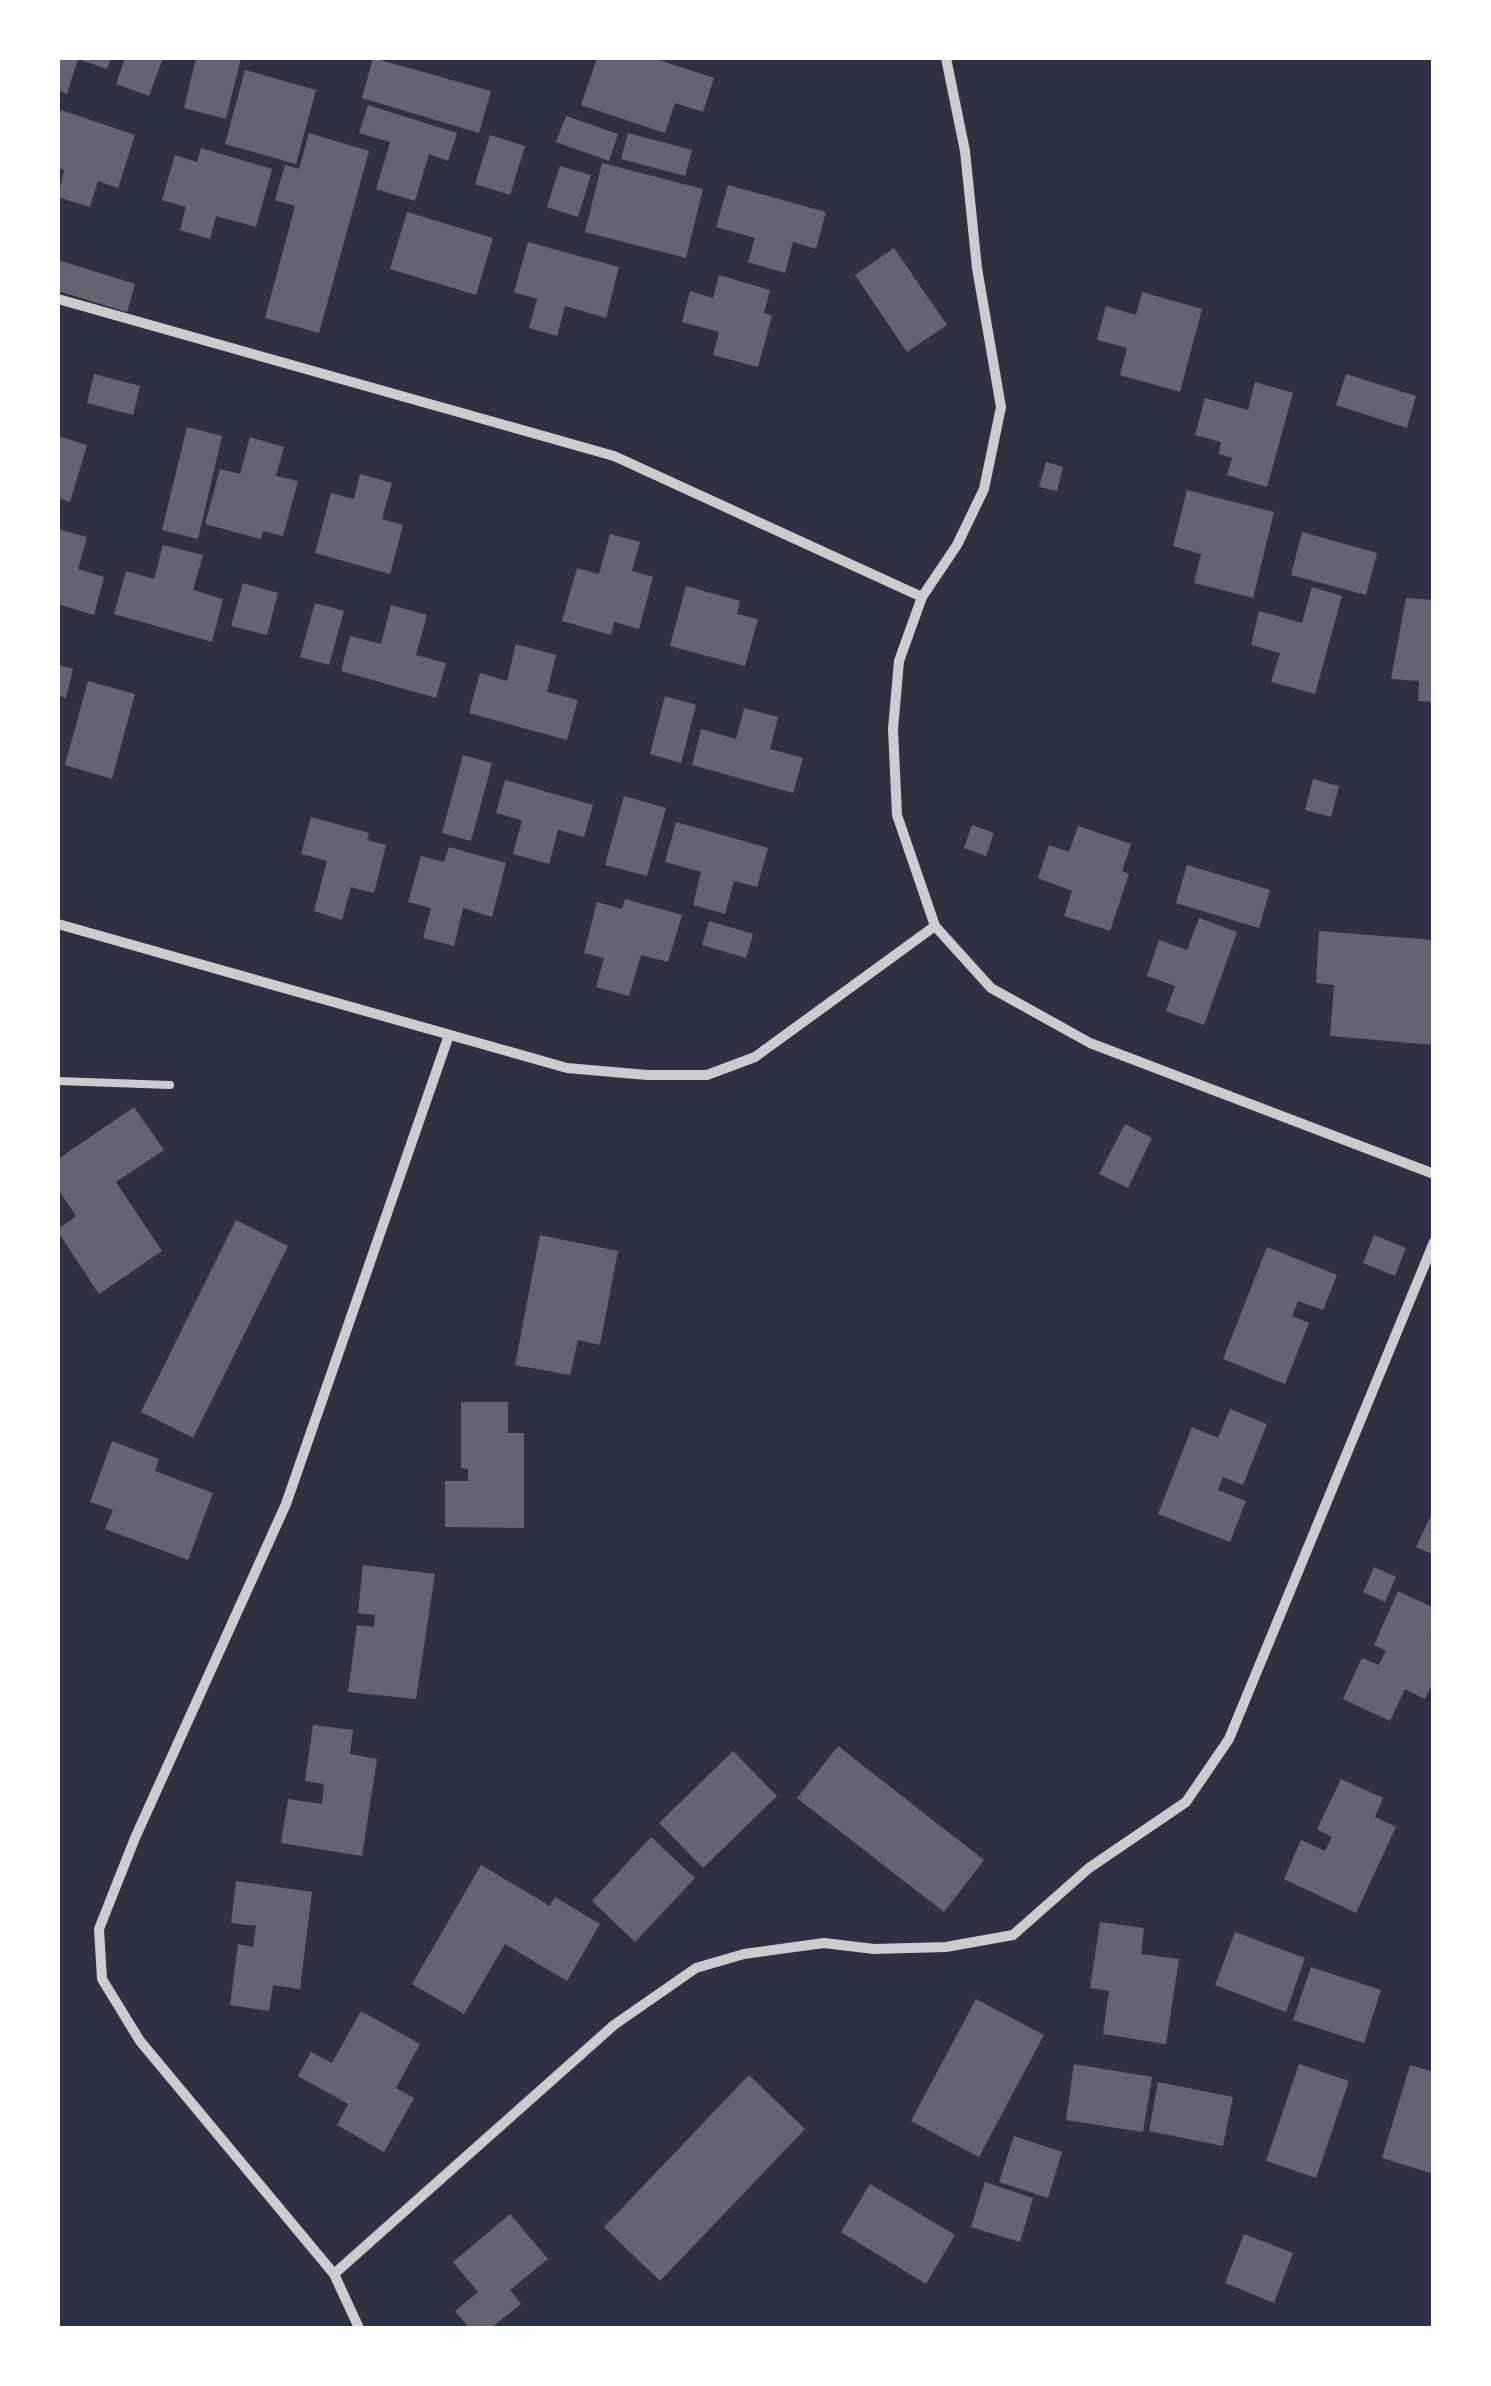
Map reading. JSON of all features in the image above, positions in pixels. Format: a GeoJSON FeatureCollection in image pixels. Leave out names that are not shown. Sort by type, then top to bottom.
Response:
{"type":"FeatureCollection","features":[{"type":"Feature","properties":{"kind":"street"},"geometry":{"type":"LineString","coordinates":[[944,58],[964,151],[1000,407],[984,488],[957,545],[922,597],[898,661],[894,729],[897,815],[935,926],[991,988],[1090,1043],[1434,1174]]}},
{"type":"Feature","properties":{"kind":"street"},"geometry":{"type":"LineString","coordinates":[[58,299],[614,456],[922,597]]}},
{"type":"Feature","properties":{"kind":"street"},"geometry":{"type":"LineString","coordinates":[[58,924],[567,1068],[708,1076],[755,1057],[935,926]]}},
{"type":"Feature","properties":{"kind":"street"},"geometry":{"type":"LineString","coordinates":[[359,2328],[334,2274],[140,2042],[102,1979],[98,1929],[286,1504],[450,1035]]}},
{"type":"Feature","properties":{"kind":"street"},"geometry":{"type":"LineString","coordinates":[[334,2274],[614,2025],[696,1968],[744,1954],[824,1942],[874,1950],[946,1947],[1013,1935],[1090,1868],[1186,1802],[1229,1739],[1434,1242]]}},
{"type":"Feature","properties":{"kind":"lane"},"geometry":{"type":"LineString","coordinates":[[58,1082],[170,1085]]}},
{"type":"Feature","properties":{"kind":"building"},"geometry":{"type":"Polygon","coordinates":[[[58,58],[111,58],[107,69],[78,59],[67,94],[58,90],[58,58]]]}},
{"type":"Feature","properties":{"kind":"building"},"geometry":{"type":"Polygon","coordinates":[[[125,58],[163,58],[149,96],[116,84],[125,58]]]}},
{"type":"Feature","properties":{"kind":"building"},"geometry":{"type":"Polygon","coordinates":[[[196,58],[241,58],[226,119],[184,108],[196,58]]]}},
{"type":"Feature","properties":{"kind":"building"},"geometry":{"type":"Polygon","coordinates":[[[373,58],[491,91],[479,133],[362,98],[373,58]]]}},
{"type":"Feature","properties":{"kind":"building"},"geometry":{"type":"Polygon","coordinates":[[[597,58],[653,58],[714,78],[703,112],[675,103],[665,133],[581,105],[597,58]]]}},
{"type":"Feature","properties":{"kind":"building"},"geometry":{"type":"Polygon","coordinates":[[[245,70],[316,90],[296,164],[225,144],[245,70]]]}},
{"type":"Feature","properties":{"kind":"building"},"geometry":{"type":"Polygon","coordinates":[[[368,105],[457,133],[448,161],[429,154],[415,201],[376,189],[390,142],[359,133],[368,105]]]}},
{"type":"Feature","properties":{"kind":"building"},"geometry":{"type":"Polygon","coordinates":[[[61,110],[135,135],[118,188],[98,181],[90,207],[58,197],[64,170],[58,168],[61,110]]]}},
{"type":"Feature","properties":{"kind":"building"},"geometry":{"type":"Polygon","coordinates":[[[566,116],[618,134],[609,161],[556,142],[566,116]]]}},
{"type":"Feature","properties":{"kind":"building"},"geometry":{"type":"Polygon","coordinates":[[[309,133],[369,151],[319,333],[265,318],[295,206],[275,200],[285,165],[299,169],[309,133]]]}},
{"type":"Feature","properties":{"kind":"building"},"geometry":{"type":"Polygon","coordinates":[[[628,133],[692,150],[685,176],[621,159],[628,133]]]}},
{"type":"Feature","properties":{"kind":"building"},"geometry":{"type":"Polygon","coordinates":[[[490,135],[525,146],[510,195],[475,184],[490,135]]]}},
{"type":"Feature","properties":{"kind":"building"},"geometry":{"type":"Polygon","coordinates":[[[201,148],[272,169],[256,227],[216,216],[210,239],[180,230],[186,207],[162,200],[175,155],[197,162],[201,148]]]}},
{"type":"Feature","properties":{"kind":"building"},"geometry":{"type":"Polygon","coordinates":[[[602,163],[703,189],[686,258],[585,232],[602,163]]]}},
{"type":"Feature","properties":{"kind":"building"},"geometry":{"type":"Polygon","coordinates":[[[560,166],[591,175],[578,217],[547,207],[560,166]]]}},
{"type":"Feature","properties":{"kind":"building"},"geometry":{"type":"Polygon","coordinates":[[[728,185],[826,212],[816,249],[793,242],[785,273],[748,262],[755,238],[716,227],[728,185]]]}},
{"type":"Feature","properties":{"kind":"building"},"geometry":{"type":"Polygon","coordinates":[[[407,212],[493,238],[476,295],[390,269],[407,212]]]}},
{"type":"Feature","properties":{"kind":"building"},"geometry":{"type":"Polygon","coordinates":[[[528,242],[619,267],[606,318],[565,306],[557,336],[529,328],[537,299],[514,292],[528,242]]]}},
{"type":"Feature","properties":{"kind":"building"},"geometry":{"type":"Polygon","coordinates":[[[894,248],[947,325],[907,352],[855,275],[894,248]]]}},
{"type":"Feature","properties":{"kind":"building"},"geometry":{"type":"Polygon","coordinates":[[[58,260],[135,284],[127,312],[58,291],[58,260]]]}},
{"type":"Feature","properties":{"kind":"building"},"geometry":{"type":"Polygon","coordinates":[[[719,275],[770,290],[764,313],[772,316],[758,367],[713,355],[719,332],[682,322],[690,291],[713,298],[719,275]]]}},
{"type":"Feature","properties":{"kind":"building"},"geometry":{"type":"Polygon","coordinates":[[[1142,292],[1202,309],[1180,392],[1120,375],[1127,348],[1097,340],[1106,306],[1136,315],[1142,292]]]}},
{"type":"Feature","properties":{"kind":"building"},"geometry":{"type":"Polygon","coordinates":[[[94,374],[140,386],[133,415],[87,403],[94,374]]]}},
{"type":"Feature","properties":{"kind":"building"},"geometry":{"type":"Polygon","coordinates":[[[1346,374],[1416,396],[1407,428],[1336,405],[1346,374]]]}},
{"type":"Feature","properties":{"kind":"building"},"geometry":{"type":"Polygon","coordinates":[[[1255,382],[1293,393],[1267,487],[1227,475],[1232,458],[1219,454],[1221,442],[1195,435],[1205,398],[1248,410],[1255,382]]]}},
{"type":"Feature","properties":{"kind":"building"},"geometry":{"type":"Polygon","coordinates":[[[187,427],[222,436],[198,539],[162,530],[187,427]]]}},
{"type":"Feature","properties":{"kind":"building"},"geometry":{"type":"Polygon","coordinates":[[[58,436],[87,445],[70,502],[58,498],[58,436]]]}},
{"type":"Feature","properties":{"kind":"building"},"geometry":{"type":"Polygon","coordinates":[[[250,437],[284,447],[276,476],[298,481],[283,536],[263,531],[261,539],[205,524],[220,469],[240,474],[250,437]]]}},
{"type":"Feature","properties":{"kind":"building"},"geometry":{"type":"Polygon","coordinates":[[[1046,462],[1063,467],[1057,491],[1039,487],[1046,462]]]}},
{"type":"Feature","properties":{"kind":"building"},"geometry":{"type":"Polygon","coordinates":[[[360,474],[392,483],[382,519],[403,525],[390,574],[315,553],[331,493],[354,499],[360,474]]]}},
{"type":"Feature","properties":{"kind":"building"},"geometry":{"type":"Polygon","coordinates":[[[1187,490],[1274,512],[1253,598],[1194,583],[1201,554],[1173,546],[1187,490]]]}},
{"type":"Feature","properties":{"kind":"building"},"geometry":{"type":"Polygon","coordinates":[[[58,529],[87,537],[78,569],[104,577],[94,615],[58,604],[58,529]]]}},
{"type":"Feature","properties":{"kind":"building"},"geometry":{"type":"Polygon","coordinates":[[[1302,532],[1377,553],[1366,595],[1291,575],[1302,532]]]}},
{"type":"Feature","properties":{"kind":"building"},"geometry":{"type":"Polygon","coordinates":[[[610,534],[640,542],[632,571],[653,577],[639,629],[614,622],[611,635],[562,621],[577,568],[599,574],[610,534]]]}},
{"type":"Feature","properties":{"kind":"building"},"geometry":{"type":"Polygon","coordinates":[[[163,545],[203,555],[193,590],[223,599],[212,642],[114,614],[126,571],[154,579],[163,545]]]}},
{"type":"Feature","properties":{"kind":"building"},"geometry":{"type":"Polygon","coordinates":[[[243,583],[278,593],[267,635],[231,626],[243,583]]]}},
{"type":"Feature","properties":{"kind":"building"},"geometry":{"type":"Polygon","coordinates":[[[686,586],[740,601],[737,614],[758,619],[745,666],[670,646],[686,586]]]}},
{"type":"Feature","properties":{"kind":"building"},"geometry":{"type":"Polygon","coordinates":[[[1312,587],[1342,596],[1315,694],[1271,682],[1280,653],[1251,645],[1259,611],[1302,623],[1312,587]]]}},
{"type":"Feature","properties":{"kind":"building"},"geometry":{"type":"Polygon","coordinates":[[[1406,598],[1434,600],[1434,702],[1418,701],[1419,681],[1391,679],[1406,598]]]}},
{"type":"Feature","properties":{"kind":"building"},"geometry":{"type":"Polygon","coordinates":[[[315,603],[344,611],[329,665],[300,657],[315,603]]]}},
{"type":"Feature","properties":{"kind":"building"},"geometry":{"type":"Polygon","coordinates":[[[391,605],[427,615],[416,655],[446,663],[436,698],[341,671],[350,636],[381,644],[391,605]]]}},
{"type":"Feature","properties":{"kind":"building"},"geometry":{"type":"Polygon","coordinates":[[[516,644],[556,655],[547,692],[578,700],[567,740],[469,713],[480,673],[507,681],[516,644]]]}},
{"type":"Feature","properties":{"kind":"building"},"geometry":{"type":"Polygon","coordinates":[[[58,665],[73,669],[66,698],[58,695],[58,665]]]}},
{"type":"Feature","properties":{"kind":"building"},"geometry":{"type":"Polygon","coordinates":[[[88,681],[135,694],[112,779],[65,765],[88,681]]]}},
{"type":"Feature","properties":{"kind":"building"},"geometry":{"type":"Polygon","coordinates":[[[665,696],[696,705],[681,763],[650,754],[665,696]]]}},
{"type":"Feature","properties":{"kind":"building"},"geometry":{"type":"Polygon","coordinates":[[[744,708],[778,717],[770,749],[803,758],[793,793],[692,765],[701,729],[736,739],[744,708]]]}},
{"type":"Feature","properties":{"kind":"building"},"geometry":{"type":"Polygon","coordinates":[[[463,755],[492,763],[471,841],[442,833],[463,755]]]}},
{"type":"Feature","properties":{"kind":"building"},"geometry":{"type":"Polygon","coordinates":[[[1313,779],[1339,786],[1331,817],[1305,810],[1313,779]]]}},
{"type":"Feature","properties":{"kind":"building"},"geometry":{"type":"Polygon","coordinates":[[[505,780],[593,805],[584,837],[558,830],[549,864],[513,854],[522,820],[496,813],[505,780]]]}},
{"type":"Feature","properties":{"kind":"building"},"geometry":{"type":"Polygon","coordinates":[[[624,796],[666,808],[647,876],[605,865],[624,796]]]}},
{"type":"Feature","properties":{"kind":"building"},"geometry":{"type":"Polygon","coordinates":[[[311,817],[369,833],[367,840],[386,845],[374,893],[351,887],[342,920],[314,911],[327,861],[301,854],[311,817]]]}},
{"type":"Feature","properties":{"kind":"building"},"geometry":{"type":"Polygon","coordinates":[[[676,822],[768,848],[757,887],[734,881],[725,914],[693,905],[701,872],[665,862],[676,822]]]}},
{"type":"Feature","properties":{"kind":"building"},"geometry":{"type":"Polygon","coordinates":[[[972,825],[994,833],[986,856],[964,848],[972,825]]]}},
{"type":"Feature","properties":{"kind":"building"},"geometry":{"type":"Polygon","coordinates":[[[1078,826],[1131,844],[1122,871],[1129,874],[1110,931],[1064,916],[1072,891],[1038,878],[1049,845],[1069,852],[1078,826]]]}},
{"type":"Feature","properties":{"kind":"building"},"geometry":{"type":"Polygon","coordinates":[[[449,847],[506,863],[492,917],[463,908],[454,946],[423,938],[431,908],[408,902],[421,856],[444,862],[449,847]]]}},
{"type":"Feature","properties":{"kind":"building"},"geometry":{"type":"Polygon","coordinates":[[[1187,865],[1270,890],[1259,928],[1176,903],[1187,865]]]}},
{"type":"Feature","properties":{"kind":"building"},"geometry":{"type":"Polygon","coordinates":[[[625,899],[682,915],[668,962],[641,955],[629,996],[596,987],[604,958],[584,953],[597,902],[622,909],[625,899]]]}},
{"type":"Feature","properties":{"kind":"building"},"geometry":{"type":"Polygon","coordinates":[[[1199,918],[1237,932],[1204,1025],[1166,1011],[1175,986],[1147,976],[1159,940],[1187,950],[1199,918]]]}},
{"type":"Feature","properties":{"kind":"building"},"geometry":{"type":"Polygon","coordinates":[[[709,921],[753,934],[746,958],[702,945],[709,921]]]}},
{"type":"Feature","properties":{"kind":"building"},"geometry":{"type":"Polygon","coordinates":[[[1319,931],[1434,940],[1434,1045],[1330,1036],[1334,985],[1316,983],[1319,931]]]}},
{"type":"Feature","properties":{"kind":"building"},"geometry":{"type":"Polygon","coordinates":[[[134,1107],[164,1150],[116,1182],[162,1251],[99,1294],[58,1232],[76,1216],[58,1189],[58,1159],[134,1107]]]}},
{"type":"Feature","properties":{"kind":"building"},"geometry":{"type":"Polygon","coordinates":[[[1125,1124],[1152,1138],[1128,1188],[1099,1174],[1125,1124]]]}},
{"type":"Feature","properties":{"kind":"building"},"geometry":{"type":"Polygon","coordinates":[[[236,1220],[288,1246],[193,1438],[141,1412],[236,1220]]]}},
{"type":"Feature","properties":{"kind":"building"},"geometry":{"type":"Polygon","coordinates":[[[540,1235],[618,1251],[600,1345],[578,1340],[570,1375],[515,1365],[540,1235]]]}},
{"type":"Feature","properties":{"kind":"building"},"geometry":{"type":"Polygon","coordinates":[[[1374,1235],[1406,1248],[1395,1276],[1363,1263],[1374,1235]]]}},
{"type":"Feature","properties":{"kind":"building"},"geometry":{"type":"Polygon","coordinates":[[[1267,1247],[1337,1275],[1323,1310],[1298,1301],[1292,1316],[1309,1323],[1285,1384],[1223,1359],[1267,1247]]]}},
{"type":"Feature","properties":{"kind":"building"},"geometry":{"type":"Polygon","coordinates":[[[461,1402],[508,1402],[508,1433],[524,1433],[524,1528],[445,1527],[445,1481],[468,1481],[468,1469],[461,1468],[461,1402]]]}},
{"type":"Feature","properties":{"kind":"building"},"geometry":{"type":"Polygon","coordinates":[[[1230,1409],[1267,1424],[1243,1485],[1223,1477],[1218,1490],[1246,1501],[1230,1542],[1158,1514],[1192,1427],[1218,1438],[1230,1409]]]}},
{"type":"Feature","properties":{"kind":"building"},"geometry":{"type":"Polygon","coordinates":[[[112,1441],[159,1459],[155,1471],[213,1493],[188,1560],[105,1529],[113,1510],[90,1502],[112,1441]]]}},
{"type":"Feature","properties":{"kind":"building"},"geometry":{"type":"Polygon","coordinates":[[[1434,1509],[1434,1555],[1416,1547],[1434,1509]]]}},
{"type":"Feature","properties":{"kind":"building"},"geometry":{"type":"Polygon","coordinates":[[[363,1565],[435,1574],[416,1699],[348,1692],[357,1625],[374,1627],[375,1615],[358,1613],[363,1565]]]}},
{"type":"Feature","properties":{"kind":"building"},"geometry":{"type":"Polygon","coordinates":[[[1374,1567],[1396,1577],[1385,1602],[1363,1592],[1374,1567]]]}},
{"type":"Feature","properties":{"kind":"building"},"geometry":{"type":"Polygon","coordinates":[[[1398,1591],[1434,1608],[1430,1636],[1434,1638],[1434,1680],[1425,1699],[1405,1689],[1390,1721],[1343,1699],[1362,1658],[1379,1665],[1386,1651],[1374,1645],[1398,1591]]]}},
{"type":"Feature","properties":{"kind":"building"},"geometry":{"type":"Polygon","coordinates":[[[313,1725],[353,1730],[350,1754],[377,1759],[362,1856],[281,1843],[288,1799],[322,1804],[324,1784],[305,1781],[313,1725]]]}},
{"type":"Feature","properties":{"kind":"building"},"geometry":{"type":"Polygon","coordinates":[[[838,1746],[984,1860],[944,1912],[797,1798],[838,1746]]]}},
{"type":"Feature","properties":{"kind":"building"},"geometry":{"type":"Polygon","coordinates":[[[733,1751],[777,1796],[703,1868],[659,1823],[733,1751]]]}},
{"type":"Feature","properties":{"kind":"building"},"geometry":{"type":"Polygon","coordinates":[[[1341,1779],[1383,1798],[1375,1817],[1396,1827],[1356,1913],[1284,1879],[1301,1840],[1325,1851],[1332,1837],[1317,1829],[1341,1779]]]}},
{"type":"Feature","properties":{"kind":"building"},"geometry":{"type":"Polygon","coordinates":[[[651,1837],[695,1878],[635,1942],[592,1901],[651,1837]]]}},
{"type":"Feature","properties":{"kind":"building"},"geometry":{"type":"Polygon","coordinates":[[[481,1865],[550,1906],[555,1897],[600,1924],[567,1981],[505,1944],[464,2014],[412,1984],[481,1865]]]}},
{"type":"Feature","properties":{"kind":"building"},"geometry":{"type":"Polygon","coordinates":[[[236,1881],[312,1892],[300,1989],[273,1985],[269,2011],[230,2005],[238,1944],[253,1947],[256,1926],[231,1923],[236,1881]]]}},
{"type":"Feature","properties":{"kind":"building"},"geometry":{"type":"Polygon","coordinates":[[[1100,1922],[1144,1928],[1141,1954],[1179,1959],[1166,2044],[1103,2034],[1109,1991],[1090,1988],[1100,1922]]]}},
{"type":"Feature","properties":{"kind":"building"},"geometry":{"type":"Polygon","coordinates":[[[1235,1932],[1305,1958],[1286,2012],[1215,1985],[1235,1932]]]}},
{"type":"Feature","properties":{"kind":"building"},"geometry":{"type":"Polygon","coordinates":[[[1311,1967],[1381,1990],[1364,2043],[1293,2020],[1311,1967]]]}},
{"type":"Feature","properties":{"kind":"building"},"geometry":{"type":"Polygon","coordinates":[[[976,1999],[1044,2035],[979,2157],[911,2121],[976,1999]]]}},
{"type":"Feature","properties":{"kind":"building"},"geometry":{"type":"Polygon","coordinates":[[[361,2011],[420,2044],[396,2088],[414,2098],[384,2152],[337,2125],[348,2104],[298,2076],[311,2052],[332,2063],[361,2011]]]}},
{"type":"Feature","properties":{"kind":"building"},"geometry":{"type":"Polygon","coordinates":[[[1074,2064],[1152,2077],[1143,2132],[1066,2120],[1074,2064]]]}},
{"type":"Feature","properties":{"kind":"building"},"geometry":{"type":"Polygon","coordinates":[[[1299,2064],[1349,2081],[1316,2178],[1266,2161],[1299,2064]]]}},
{"type":"Feature","properties":{"kind":"building"},"geometry":{"type":"Polygon","coordinates":[[[1410,2065],[1434,2072],[1434,2174],[1382,2158],[1410,2065]]]}},
{"type":"Feature","properties":{"kind":"building"},"geometry":{"type":"Polygon","coordinates":[[[749,2075],[805,2129],[660,2281],[604,2227],[749,2075]]]}},
{"type":"Feature","properties":{"kind":"building"},"geometry":{"type":"Polygon","coordinates":[[[1158,2082],[1233,2097],[1223,2146],[1149,2131],[1158,2082]]]}},
{"type":"Feature","properties":{"kind":"building"},"geometry":{"type":"Polygon","coordinates":[[[1014,2136],[1062,2152],[1048,2198],[999,2182],[1014,2136]]]}},
{"type":"Feature","properties":{"kind":"building"},"geometry":{"type":"Polygon","coordinates":[[[985,2182],[1033,2198],[1020,2242],[971,2227],[985,2182]]]}},
{"type":"Feature","properties":{"kind":"building"},"geometry":{"type":"Polygon","coordinates":[[[870,2184],[955,2235],[926,2284],[841,2232],[870,2184]]]}},
{"type":"Feature","properties":{"kind":"building"},"geometry":{"type":"Polygon","coordinates":[[[510,2214],[548,2259],[510,2290],[521,2304],[491,2328],[469,2328],[455,2311],[478,2292],[453,2262],[510,2214]]]}},
{"type":"Feature","properties":{"kind":"building"},"geometry":{"type":"Polygon","coordinates":[[[1244,2234],[1293,2253],[1274,2303],[1225,2283],[1244,2234]]]}}]}
